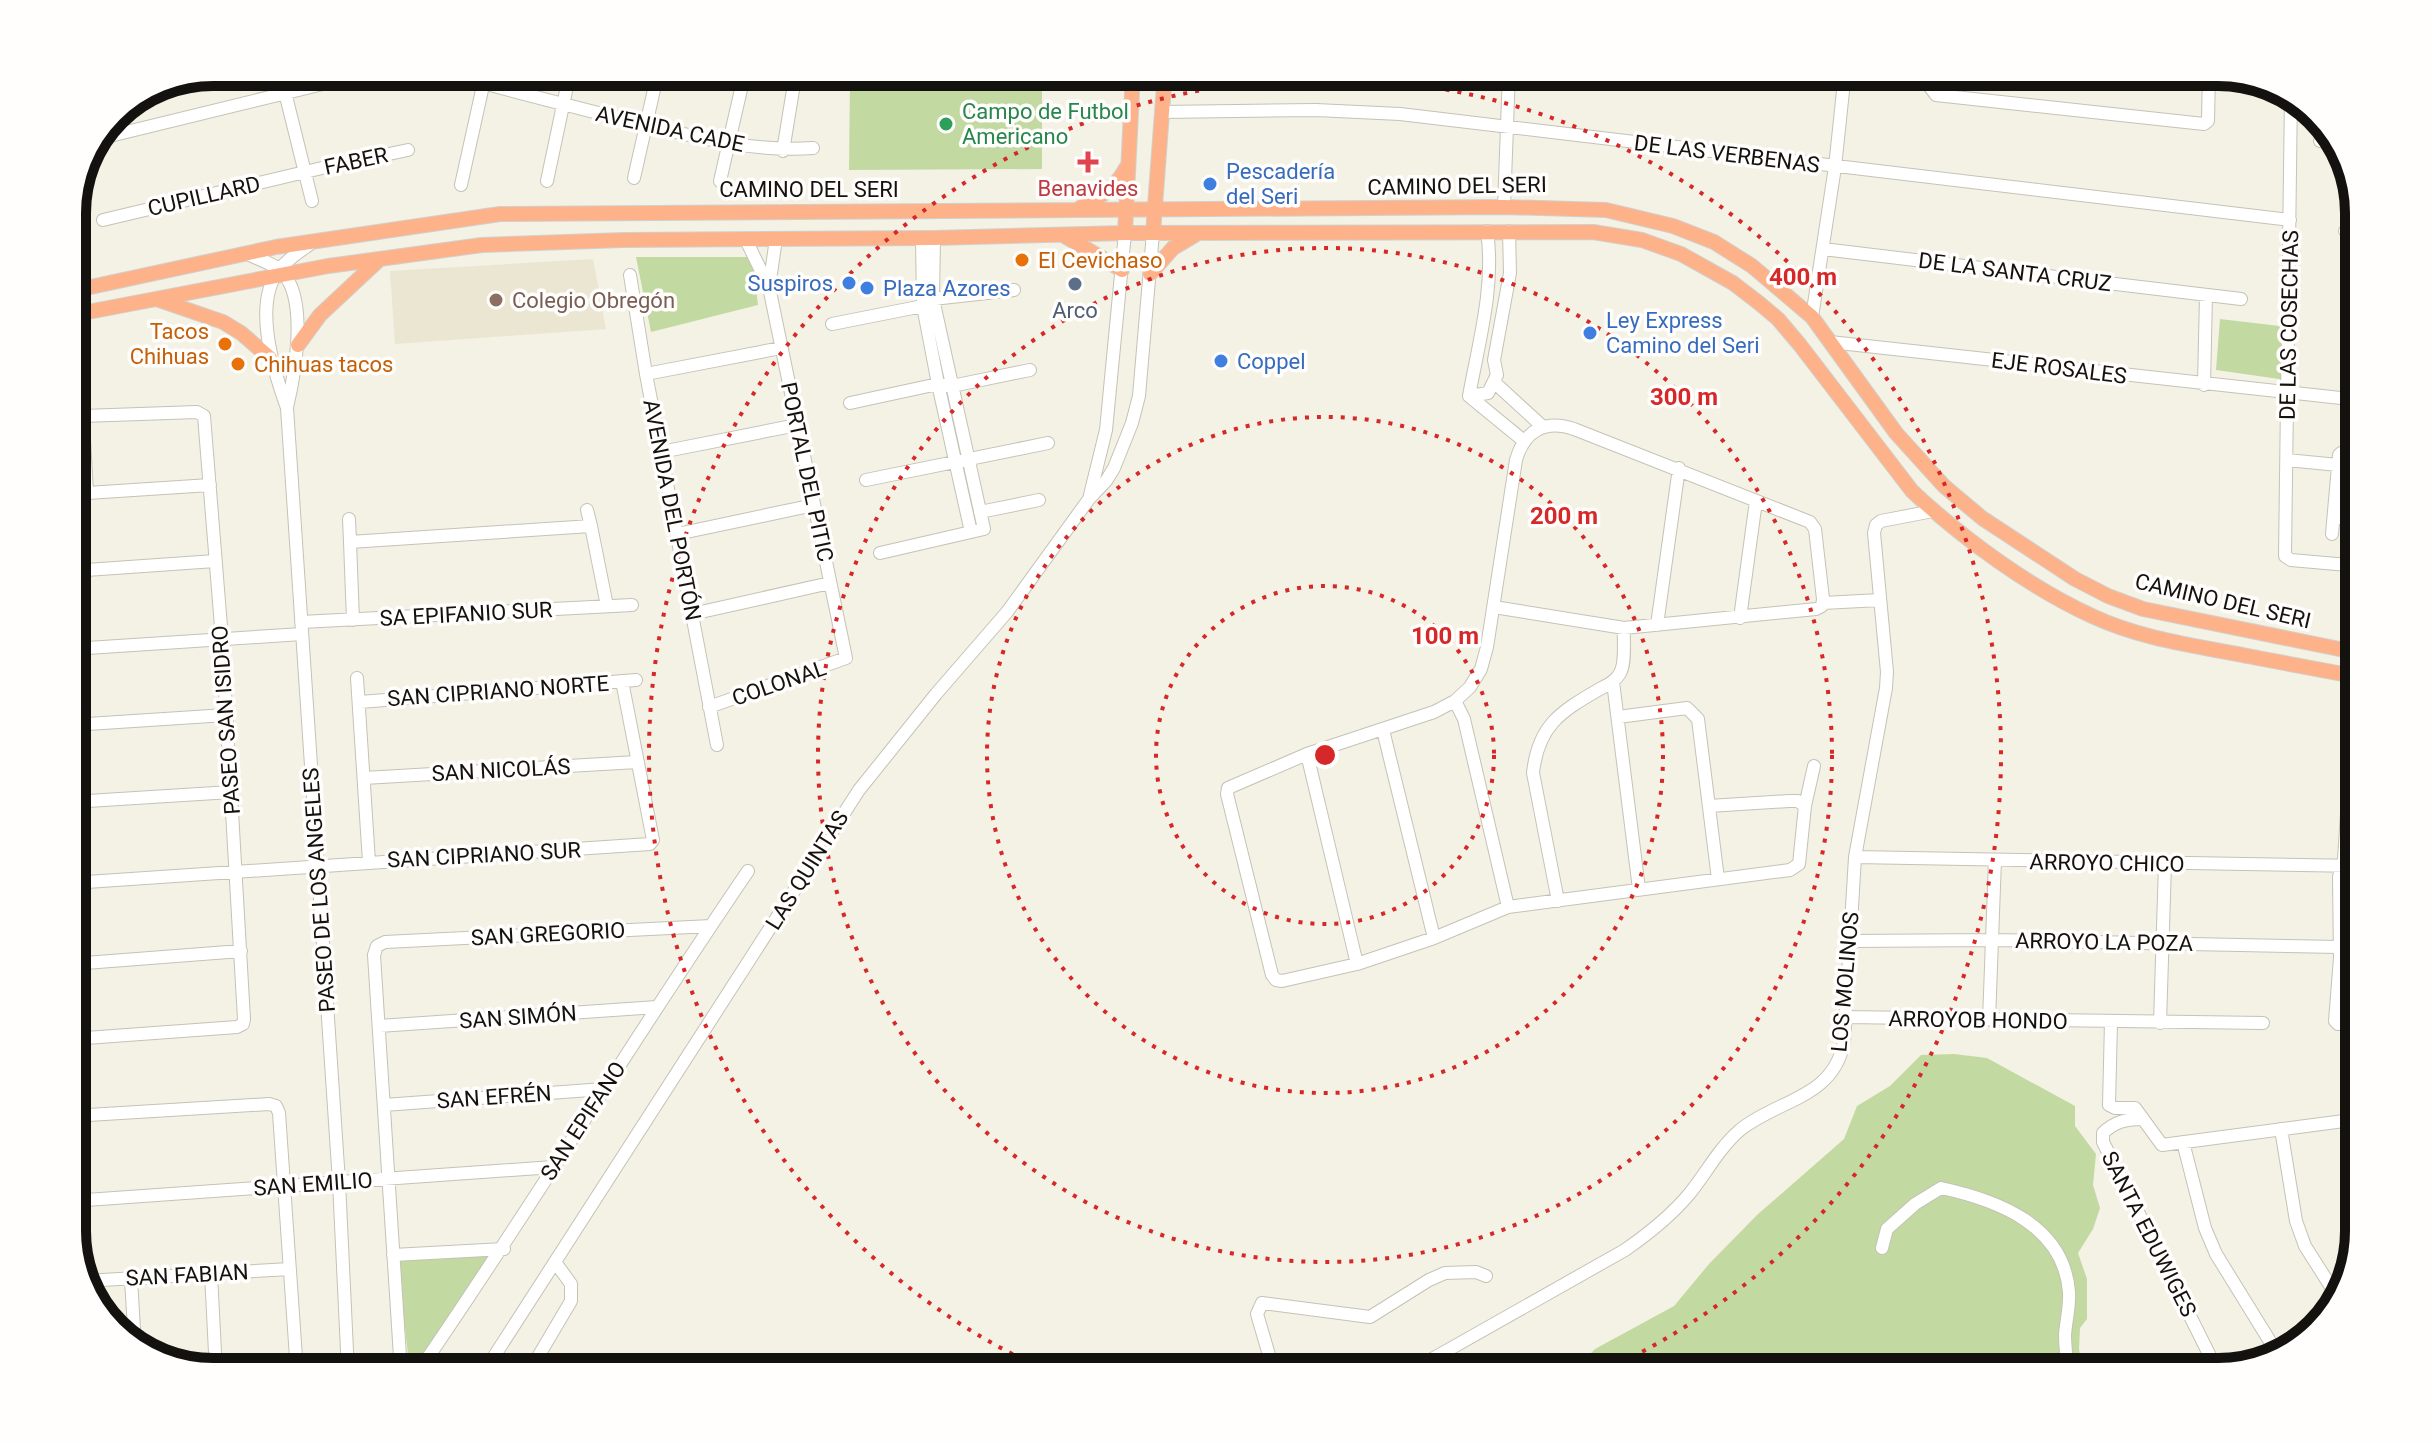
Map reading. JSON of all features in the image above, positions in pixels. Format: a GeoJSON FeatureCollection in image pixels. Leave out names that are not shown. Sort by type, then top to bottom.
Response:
{"type":"FeatureCollection","features":[{"type":"Feature","properties":{"kind":"main road"},"geometry":{"type":"LineString","coordinates":[[1125,233],[1132,86]]}},
{"type":"Feature","properties":{"kind":"main road"},"geometry":{"type":"LineString","coordinates":[[1153,233],[1164,86]]}},
{"type":"Feature","properties":{"kind":"main road"},"geometry":{"type":"LineString","coordinates":[[1077,210],[1110,191],[1118,184],[1126,168]]}},
{"type":"Feature","properties":{"kind":"main road","name":"CAMINO DEL SERI"},"geometry":{"type":"LineString","coordinates":[[86,288],[314,241],[478,216],[522,213],[1504,207],[1606,210],[1673,226],[1714,242],[1752,266],[1812,317],[1896,433],[1944,486],[1982,518],[2075,579],[2143,609],[2345,650]]}},
{"type":"Feature","properties":{"kind":"main road","name":"CAMINO DEL SERI"},"geometry":{"type":"LineString","coordinates":[[86,312],[280,274],[451,247],[494,244],[1125,233],[1593,232],[1642,240],[1681,254],[1733,283],[1778,319],[1912,491],[1933,511],[2026,578],[2093,617],[2186,645],[2345,675]]}},
{"type":"Feature","properties":{"kind":"main road"},"geometry":{"type":"LineString","coordinates":[[1150,274],[1173,248],[1197,234]]}},
{"type":"Feature","properties":{"kind":"main road"},"geometry":{"type":"LineString","coordinates":[[1063,235],[1122,270]]}},
{"type":"Feature","properties":{"kind":"main road"},"geometry":{"type":"LineString","coordinates":[[298,345],[329,305],[382,258]]}},
{"type":"Feature","properties":{"kind":"main road"},"geometry":{"type":"LineString","coordinates":[[152,298],[223,322],[241,333],[272,365]]}},
{"type":"Feature","properties":{"kind":"street"},"geometry":{"type":"LineString","coordinates":[[283,86],[312,201]]}},
{"type":"Feature","properties":{"kind":"street"},"geometry":{"type":"LineString","coordinates":[[113,135],[314,86]]}},
{"type":"Feature","properties":{"kind":"street"},"geometry":{"type":"LineString","coordinates":[[461,185],[482,86]]}},
{"type":"Feature","properties":{"kind":"street","name":"AVENIDA CADE"},"geometry":{"type":"LineString","coordinates":[[509,86],[562,105],[727,144],[783,151],[813,148]]}},
{"type":"Feature","properties":{"kind":"street"},"geometry":{"type":"LineString","coordinates":[[547,181],[567,86]]}},
{"type":"Feature","properties":{"kind":"street"},"geometry":{"type":"LineString","coordinates":[[634,178],[655,86]]}},
{"type":"Feature","properties":{"kind":"street"},"geometry":{"type":"LineString","coordinates":[[720,181],[742,86]]}},
{"type":"Feature","properties":{"kind":"street"},"geometry":{"type":"LineString","coordinates":[[1504,207],[1508,86]]}},
{"type":"Feature","properties":{"kind":"street"},"geometry":{"type":"LineString","coordinates":[[1812,317],[1835,167],[1843,86]]}},
{"type":"Feature","properties":{"kind":"street"},"geometry":{"type":"LineString","coordinates":[[1930,86],[1936,95],[2204,124],[2208,121],[2209,86]]}},
{"type":"Feature","properties":{"kind":"street"},"geometry":{"type":"LineString","coordinates":[[783,151],[793,90]]}},
{"type":"Feature","properties":{"kind":"street","name":"DE LAS COSECHAS"},"geometry":{"type":"LineString","coordinates":[[2291,110],[2285,556],[2291,560],[2345,565]]}},
{"type":"Feature","properties":{"kind":"street","name":"DE LAS VERBENAS"},"geometry":{"type":"LineString","coordinates":[[1162,112],[1357,111],[2290,220]]}},
{"type":"Feature","properties":{"kind":"street","name":"FABER"},"geometry":{"type":"LineString","coordinates":[[304,172],[408,150]]}},
{"type":"Feature","properties":{"kind":"street","name":"CUPILLARD"},"geometry":{"type":"LineString","coordinates":[[103,220],[304,172]]}},
{"type":"Feature","properties":{"kind":"street"},"geometry":{"type":"LineString","coordinates":[[1469,396],[1487,301],[1490,263],[1487,231]]}},
{"type":"Feature","properties":{"kind":"street"},"geometry":{"type":"LineString","coordinates":[[1469,396],[1482,395],[1495,383],[1497,369],[1494,360],[1510,273],[1509,231]]}},
{"type":"Feature","properties":{"kind":"street","name":"LAS QUINTAS"},"geometry":{"type":"LineString","coordinates":[[1089,499],[1106,430],[1125,233]]}},
{"type":"Feature","properties":{"kind":"street","name":"LAS QUINTAS"},"geometry":{"type":"LineString","coordinates":[[493,1358],[859,790],[927,704],[1007,612],[1114,468],[1132,423],[1143,368],[1153,233]]}},
{"type":"Feature","properties":{"kind":"street"},"geometry":{"type":"LineString","coordinates":[[928,238],[928,302],[938,384],[980,512],[977,530]]}},
{"type":"Feature","properties":{"kind":"street","name":"PORTAL DEL PITIC"},"geometry":{"type":"LineString","coordinates":[[769,287],[776,239]]}},
{"type":"Feature","properties":{"kind":"street","name":"PORTAL DEL PITIC"},"geometry":{"type":"LineString","coordinates":[[746,240],[769,287],[846,656]]}},
{"type":"Feature","properties":{"kind":"street"},"geometry":{"type":"LineString","coordinates":[[287,408],[272,365],[267,324],[269,297],[280,274],[314,241]]}},
{"type":"Feature","properties":{"kind":"street","name":"DE LA SANTA CRUZ"},"geometry":{"type":"LineString","coordinates":[[1823,249],[2241,299]]}},
{"type":"Feature","properties":{"kind":"street"},"geometry":{"type":"LineString","coordinates":[[245,253],[280,274],[293,298],[298,345],[287,408]]}},
{"type":"Feature","properties":{"kind":"street","name":"AVENIDA DEL PORTÓN"},"geometry":{"type":"LineString","coordinates":[[630,275],[717,745]]}},
{"type":"Feature","properties":{"kind":"street"},"geometry":{"type":"LineString","coordinates":[[832,324],[928,302],[1014,290]]}},
{"type":"Feature","properties":{"kind":"street"},"geometry":{"type":"LineString","coordinates":[[2204,385],[2206,295]]}},
{"type":"Feature","properties":{"kind":"street"},"geometry":{"type":"LineString","coordinates":[[1487,301],[1506,303]]}},
{"type":"Feature","properties":{"kind":"street"},"geometry":{"type":"LineString","coordinates":[[928,302],[952,386],[961,459],[977,530]]}},
{"type":"Feature","properties":{"kind":"street","name":"EJE ROSALES"},"geometry":{"type":"LineString","coordinates":[[1830,342],[2345,399]]}},
{"type":"Feature","properties":{"kind":"street"},"geometry":{"type":"LineString","coordinates":[[646,374],[781,348]]}},
{"type":"Feature","properties":{"kind":"street"},"geometry":{"type":"LineString","coordinates":[[1476,357],[1494,360]]}},
{"type":"Feature","properties":{"kind":"street"},"geometry":{"type":"LineString","coordinates":[[272,365],[295,372]]}},
{"type":"Feature","properties":{"kind":"street"},"geometry":{"type":"LineString","coordinates":[[850,403],[938,384],[952,386],[1030,370]]}},
{"type":"Feature","properties":{"kind":"street"},"geometry":{"type":"LineString","coordinates":[[1495,383],[1542,426]]}},
{"type":"Feature","properties":{"kind":"street"},"geometry":{"type":"LineString","coordinates":[[1469,396],[1524,441]]}},
{"type":"Feature","properties":{"kind":"street","name":"PASEO DE LOS ANGELES"},"geometry":{"type":"LineString","coordinates":[[287,408],[339,1182],[347,1358]]}},
{"type":"Feature","properties":{"kind":"street","name":"PASEO SAN ISIDRO"},"geometry":{"type":"LineString","coordinates":[[86,416],[197,412],[204,416],[222,639],[243,1024],[237,1027],[86,1038]]}},
{"type":"Feature","properties":{"kind":"street"},"geometry":{"type":"LineString","coordinates":[[661,452],[797,425]]}},
{"type":"Feature","properties":{"kind":"street"},"geometry":{"type":"LineString","coordinates":[[1814,766],[1805,806],[1799,864],[1790,870],[1508,907],[1434,938],[1357,964],[1282,981],[1274,978],[1227,791],[1230,786],[1307,754],[1434,712],[1455,701],[1470,687],[1481,669],[1494,607],[1516,460],[1524,441],[1542,426],[1566,426],[1679,468],[1814,525],[1823,603]]}},
{"type":"Feature","properties":{"kind":"street"},"geometry":{"type":"LineString","coordinates":[[866,480],[1048,443]]}},
{"type":"Feature","properties":{"kind":"street"},"geometry":{"type":"LineString","coordinates":[[2332,534],[2338,465],[2340,453],[2345,453]]}},
{"type":"Feature","properties":{"kind":"street"},"geometry":{"type":"LineString","coordinates":[[2287,460],[2338,465]]}},
{"type":"Feature","properties":{"kind":"street"},"geometry":{"type":"LineString","coordinates":[[1657,625],[1679,468]]}},
{"type":"Feature","properties":{"kind":"street"},"geometry":{"type":"LineString","coordinates":[[86,473],[87,492],[210,485]]}},
{"type":"Feature","properties":{"kind":"street"},"geometry":{"type":"LineString","coordinates":[[980,512],[1039,500]]}},
{"type":"Feature","properties":{"kind":"street"},"geometry":{"type":"LineString","coordinates":[[1740,618],[1756,501]]}},
{"type":"Feature","properties":{"kind":"street"},"geometry":{"type":"LineString","coordinates":[[677,534],[814,505]]}},
{"type":"Feature","properties":{"kind":"street"},"geometry":{"type":"LineString","coordinates":[[587,510],[607,606]]}},
{"type":"Feature","properties":{"kind":"street","name":"LOS MOLINOS"},"geometry":{"type":"LineString","coordinates":[[1434,1358],[1625,1250],[1687,1197],[1740,1130],[1811,1091],[1831,1075],[1842,1052],[1855,857],[1886,688],[1874,533],[1881,521],[1933,511]]}},
{"type":"Feature","properties":{"kind":"street"},"geometry":{"type":"LineString","coordinates":[[2334,517],[2345,518]]}},
{"type":"Feature","properties":{"kind":"street"},"geometry":{"type":"LineString","coordinates":[[349,519],[353,620]]}},
{"type":"Feature","properties":{"kind":"street"},"geometry":{"type":"LineString","coordinates":[[350,542],[591,526]]}},
{"type":"Feature","properties":{"kind":"street"},"geometry":{"type":"LineString","coordinates":[[880,553],[977,530]]}},
{"type":"Feature","properties":{"kind":"street"},"geometry":{"type":"LineString","coordinates":[[86,570],[215,561]]}},
{"type":"Feature","properties":{"kind":"street"},"geometry":{"type":"LineString","coordinates":[[692,614],[830,583]]}},
{"type":"Feature","properties":{"kind":"street"},"geometry":{"type":"LineString","coordinates":[[1494,607],[1624,628],[1816,609],[1823,603],[1880,600]]}},
{"type":"Feature","properties":{"kind":"street","name":"SA EPIFANIO SUR"},"geometry":{"type":"LineString","coordinates":[[86,648],[222,639],[353,620],[632,605]]}},
{"type":"Feature","properties":{"kind":"street"},"geometry":{"type":"LineString","coordinates":[[1558,901],[1533,773],[1535,755],[1551,722],[1566,709],[1613,682],[1622,669],[1624,628]]}},
{"type":"Feature","properties":{"kind":"street","name":"COLONAL"},"geometry":{"type":"LineString","coordinates":[[709,707],[842,661],[846,656]]}},
{"type":"Feature","properties":{"kind":"street"},"geometry":{"type":"LineString","coordinates":[[357,678],[369,862]]}},
{"type":"Feature","properties":{"kind":"street","name":"SAN CIPRIANO NORTE"},"geometry":{"type":"LineString","coordinates":[[360,702],[636,680]]}},
{"type":"Feature","properties":{"kind":"street"},"geometry":{"type":"LineString","coordinates":[[622,681],[637,762]]}},
{"type":"Feature","properties":{"kind":"street"},"geometry":{"type":"LineString","coordinates":[[1613,682],[1639,889]]}},
{"type":"Feature","properties":{"kind":"street"},"geometry":{"type":"LineString","coordinates":[[1455,701],[1464,719],[1508,907]]}},
{"type":"Feature","properties":{"kind":"street"},"geometry":{"type":"LineString","coordinates":[[1618,717],[1687,708],[1698,719],[1718,879]]}},
{"type":"Feature","properties":{"kind":"street"},"geometry":{"type":"LineString","coordinates":[[86,724],[226,715]]}},
{"type":"Feature","properties":{"kind":"street"},"geometry":{"type":"LineString","coordinates":[[1383,730],[1434,938]]}},
{"type":"Feature","properties":{"kind":"street"},"geometry":{"type":"LineString","coordinates":[[1307,754],[1357,964]]}},
{"type":"Feature","properties":{"kind":"street","name":"SAN CIPRIANO SUR"},"geometry":{"type":"LineString","coordinates":[[86,882],[652,844],[637,762]]}},
{"type":"Feature","properties":{"kind":"street","name":"SAN NICOLÁS"},"geometry":{"type":"LineString","coordinates":[[364,778],[637,762]]}},
{"type":"Feature","properties":{"kind":"street"},"geometry":{"type":"LineString","coordinates":[[86,801],[231,792]]}},
{"type":"Feature","properties":{"kind":"street"},"geometry":{"type":"LineString","coordinates":[[1709,806],[1789,801],[1798,801],[1805,806]]}},
{"type":"Feature","properties":{"kind":"street"},"geometry":{"type":"LineString","coordinates":[[2345,830],[2335,1021],[2345,1024]]}},
{"type":"Feature","properties":{"kind":"street","name":"ARROYO CHICO"},"geometry":{"type":"LineString","coordinates":[[1855,857],[2345,868]]}},
{"type":"Feature","properties":{"kind":"street"},"geometry":{"type":"LineString","coordinates":[[1989,1020],[1995,860]]}},
{"type":"Feature","properties":{"kind":"street"},"geometry":{"type":"LineString","coordinates":[[2160,1023],[2165,864]]}},
{"type":"Feature","properties":{"kind":"street","name":"SAN EPIFANO"},"geometry":{"type":"LineString","coordinates":[[428,1358],[504,1249],[553,1167],[748,871]]}},
{"type":"Feature","properties":{"kind":"street","name":"SAN GREGORIO"},"geometry":{"type":"LineString","coordinates":[[379,1026],[374,950],[385,942],[711,926]]}},
{"type":"Feature","properties":{"kind":"street","name":"ARROYO LA POZA"},"geometry":{"type":"LineString","coordinates":[[1850,941],[1993,940],[2345,947]]}},
{"type":"Feature","properties":{"kind":"street"},"geometry":{"type":"LineString","coordinates":[[86,963],[241,951]]}},
{"type":"Feature","properties":{"kind":"street","name":"SAN SIMÓN"},"geometry":{"type":"LineString","coordinates":[[379,1026],[657,1007]]}},
{"type":"Feature","properties":{"kind":"street","name":"ARROYOB HONDO"},"geometry":{"type":"LineString","coordinates":[[1846,1017],[2263,1023]]}},
{"type":"Feature","properties":{"kind":"street"},"geometry":{"type":"LineString","coordinates":[[2111,1022],[2109,1105],[2135,1108],[2162,1145],[2345,1121]]}},
{"type":"Feature","properties":{"kind":"street"},"geometry":{"type":"LineString","coordinates":[[379,1026],[400,1358]]}},
{"type":"Feature","properties":{"kind":"street","name":"SAN EFRÉN"},"geometry":{"type":"LineString","coordinates":[[384,1105],[604,1089]]}},
{"type":"Feature","properties":{"kind":"street"},"geometry":{"type":"LineString","coordinates":[[86,1115],[276,1106],[286,1186],[296,1358]]}},
{"type":"Feature","properties":{"kind":"street","name":"SANTA EDUWIGES"},"geometry":{"type":"LineString","coordinates":[[2141,1119],[2130,1119],[2110,1126],[2103,1133],[2103,1142],[2211,1358]]}},
{"type":"Feature","properties":{"kind":"street"},"geometry":{"type":"LineString","coordinates":[[2281,1129],[2296,1221],[2305,1246],[2331,1287]]}},
{"type":"Feature","properties":{"kind":"street"},"geometry":{"type":"LineString","coordinates":[[2183,1142],[2205,1228],[2216,1254],[2272,1345]]}},
{"type":"Feature","properties":{"kind":"street","name":"SAN EMILIO"},"geometry":{"type":"LineString","coordinates":[[86,1200],[553,1167]]}},
{"type":"Feature","properties":{"kind":"street"},"geometry":{"type":"LineString","coordinates":[[1882,1248],[1887,1229],[1915,1204],[1941,1188],[1980,1196],[2016,1214],[2047,1237],[2064,1266],[2069,1293],[2067,1358]]}},
{"type":"Feature","properties":{"kind":"street"},"geometry":{"type":"LineString","coordinates":[[393,1255],[504,1249]]}},
{"type":"Feature","properties":{"kind":"street"},"geometry":{"type":"LineString","coordinates":[[537,1358],[571,1301],[571,1284],[555,1262]]}},
{"type":"Feature","properties":{"kind":"street","name":"SAN FABIAN"},"geometry":{"type":"LineString","coordinates":[[97,1280],[290,1269]]}},
{"type":"Feature","properties":{"kind":"street"},"geometry":{"type":"LineString","coordinates":[[1270,1358],[1257,1314],[1262,1303],[1370,1317],[1445,1273],[1476,1272],[1486,1276]]}},
{"type":"Feature","properties":{"kind":"street"},"geometry":{"type":"LineString","coordinates":[[211,1274],[215,1358]]}},
{"type":"Feature","properties":{"kind":"street"},"geometry":{"type":"LineString","coordinates":[[131,1279],[134,1330]]}},
{"type":"Feature","properties":{"kind":"shaded area","name":"Colegio Obregón"},"geometry":{"type":"Polygon","coordinates":[[[593,259],[606,329],[395,344],[390,271],[593,259]]]}},
{"type":"Feature","properties":{"kind":"green space","name":"Campo de Futbol Americano"},"geometry":{"type":"Polygon","coordinates":[[[850,86],[1042,86],[1042,169],[849,170],[850,86]]]}},
{"type":"Feature","properties":{"kind":"green space"},"geometry":{"type":"Polygon","coordinates":[[[636,257],[752,257],[758,305],[651,332],[636,257]]]}},
{"type":"Feature","properties":{"kind":"green space"},"geometry":{"type":"Polygon","coordinates":[[[2220,319],[2288,327],[2286,380],[2216,370],[2220,319]]]}},
{"type":"Feature","properties":{"kind":"green space"},"geometry":{"type":"Polygon","coordinates":[[[1954,1054],[1987,1058],[2075,1106],[2075,1126],[2096,1154],[2093,1185],[2100,1208],[2093,1229],[2078,1253],[2087,1279],[2087,1319],[2080,1328],[2081,1358],[1586,1358],[1595,1349],[1674,1306],[1709,1264],[1757,1215],[1844,1139],[1857,1106],[1890,1086],[1921,1055],[1954,1054]]]}},
{"type":"Feature","properties":{"kind":"green space"},"geometry":{"type":"Polygon","coordinates":[[[497,1254],[426,1358],[408,1358],[397,1258],[497,1254]]]}},
{"type":"Feature","properties":{"kind":"place","name":"Campo de Futbol Americano"},"geometry":{"type":"Point","coordinates":[946,124]}},
{"type":"Feature","properties":{"kind":"place","name":"Benavides"},"geometry":{"type":"Point","coordinates":[1088,162]}},
{"type":"Feature","properties":{"kind":"place","name":"Pescadería del Seri"},"geometry":{"type":"Point","coordinates":[1210,184]}},
{"type":"Feature","properties":{"kind":"place","name":"El Cevichaso"},"geometry":{"type":"Point","coordinates":[1022,260]}},
{"type":"Feature","properties":{"kind":"place","name":"Suspiros"},"geometry":{"type":"Point","coordinates":[849,283]}},
{"type":"Feature","properties":{"kind":"place","name":"Arco"},"geometry":{"type":"Point","coordinates":[1075,284]}},
{"type":"Feature","properties":{"kind":"place","name":"Plaza Azores"},"geometry":{"type":"Point","coordinates":[867,288]}},
{"type":"Feature","properties":{"kind":"place","name":"Colegio Obregón"},"geometry":{"type":"Point","coordinates":[496,300]}},
{"type":"Feature","properties":{"kind":"place","name":"Ley Express Camino del Seri"},"geometry":{"type":"Point","coordinates":[1590,333]}},
{"type":"Feature","properties":{"kind":"place","name":"Tacos Chihuas"},"geometry":{"type":"Point","coordinates":[225,344]}},
{"type":"Feature","properties":{"kind":"place","name":"Coppel"},"geometry":{"type":"Point","coordinates":[1221,361]}},
{"type":"Feature","properties":{"kind":"place","name":"Chihuas tacos"},"geometry":{"type":"Point","coordinates":[238,364]}}]}
